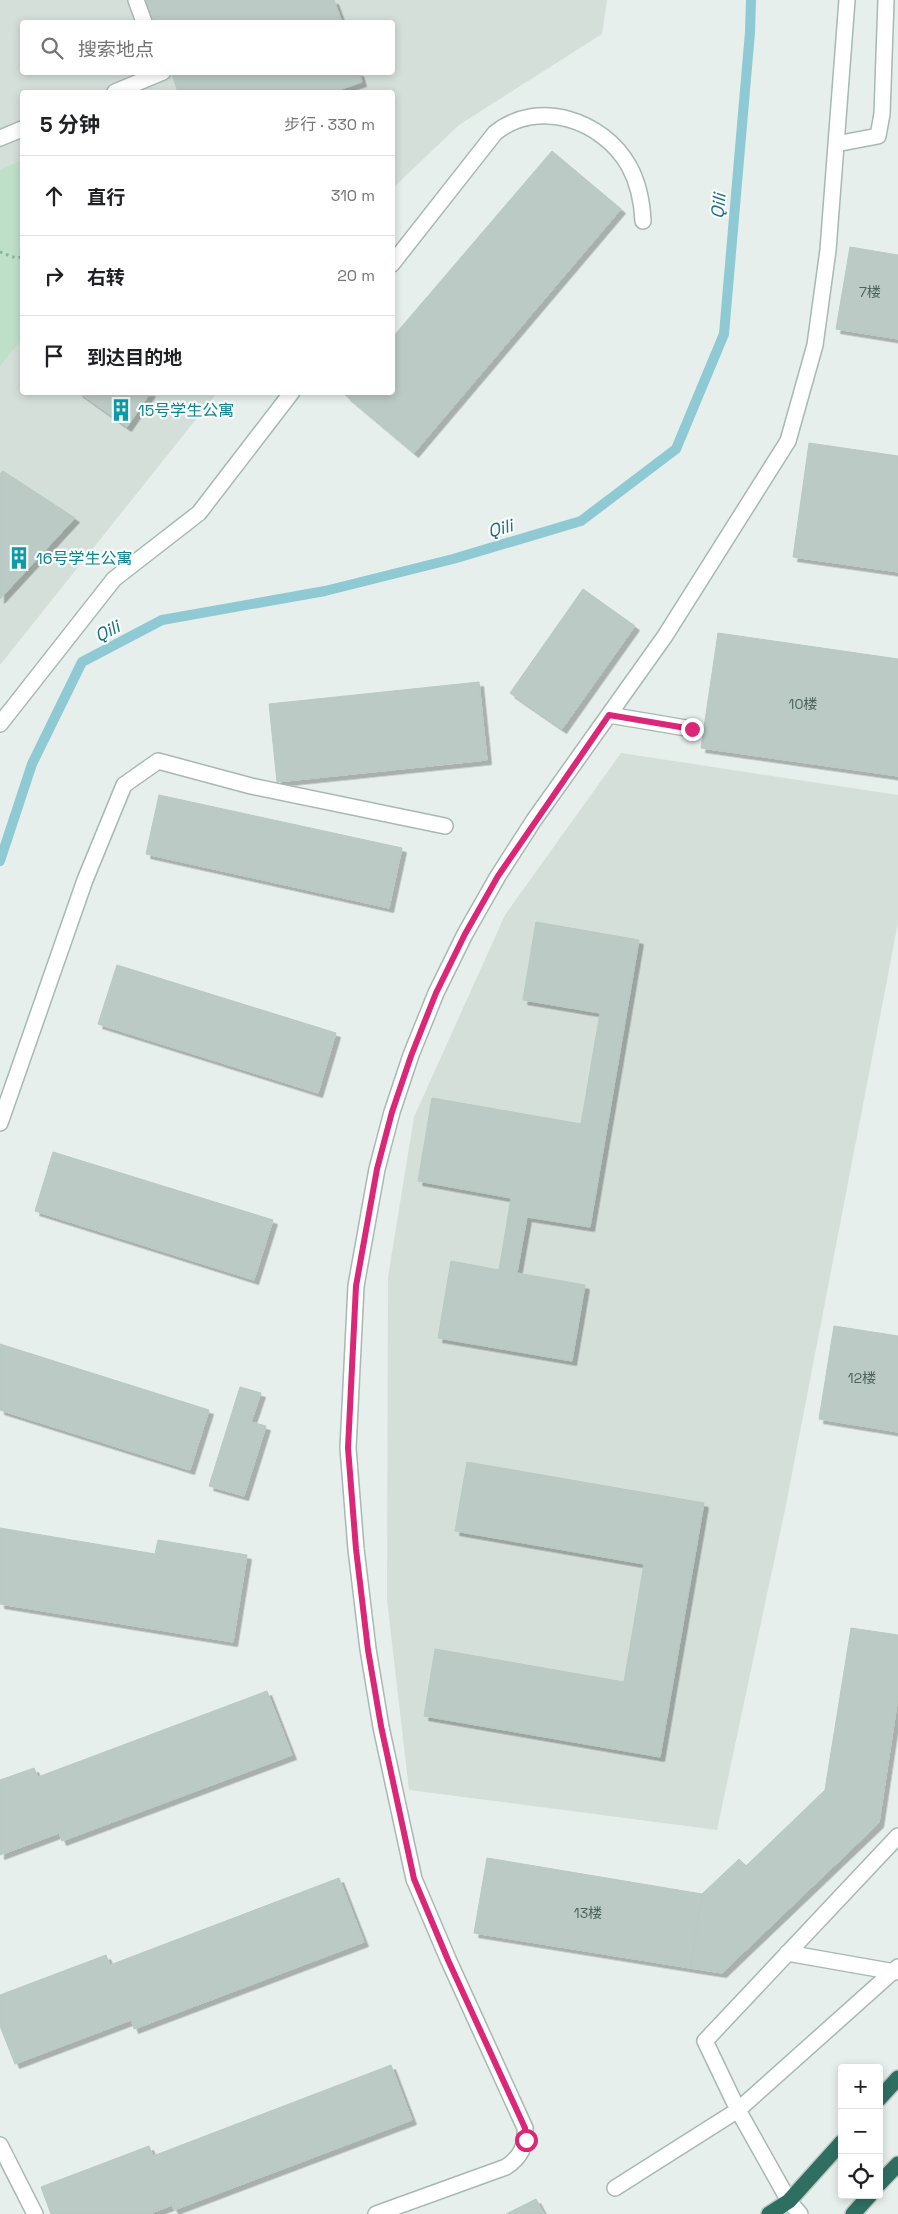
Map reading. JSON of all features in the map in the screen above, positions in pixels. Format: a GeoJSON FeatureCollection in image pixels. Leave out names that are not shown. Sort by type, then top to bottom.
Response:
{"type":"FeatureCollection","features":[{"type":"Feature","properties":{"kind":"highway"},"geometry":{"type":"LineString","coordinates":[[883,2095],[898,2078]]}},
{"type":"Feature","properties":{"kind":"highway"},"geometry":{"type":"LineString","coordinates":[[769,2214],[789,2201],[838,2146]]}},
{"type":"Feature","properties":{"kind":"highway"},"geometry":{"type":"LineString","coordinates":[[883,2180],[898,2164]]}},
{"type":"Feature","properties":{"kind":"highway"},"geometry":{"type":"LineString","coordinates":[[853,2214],[866,2199]]}},
{"type":"Feature","properties":{"kind":"street"},"geometry":{"type":"LineString","coordinates":[[136,0],[143,20]]}},
{"type":"Feature","properties":{"kind":"street"},"geometry":{"type":"LineString","coordinates":[[376,2214],[506,2167],[519,2156],[526,2140],[525,2128],[448,1960],[414,1879],[381,1726],[368,1650],[356,1549],[348,1448],[356,1286],[364,1228],[392,1112],[411,1056],[436,993],[465,934],[498,876],[665,636],[788,441],[815,345],[828,250],[848,0]]}},
{"type":"Feature","properties":{"kind":"street"},"geometry":{"type":"LineString","coordinates":[[836,144],[878,136],[882,114],[886,0]]}},
{"type":"Feature","properties":{"kind":"street"},"geometry":{"type":"LineString","coordinates":[[120,90],[156,75]]}},
{"type":"Feature","properties":{"kind":"street"},"geometry":{"type":"LineString","coordinates":[[395,260],[495,133],[513,120],[524,117],[548,115],[567,119],[602,136],[617,149],[637,183],[642,202],[643,221]]}},
{"type":"Feature","properties":{"kind":"street"},"geometry":{"type":"LineString","coordinates":[[0,138],[20,130]]}},
{"type":"Feature","properties":{"kind":"street"},"geometry":{"type":"LineString","coordinates":[[0,724],[114,579],[199,513],[290,395]]}},
{"type":"Feature","properties":{"kind":"street"},"geometry":{"type":"LineString","coordinates":[[609,715],[692,729]]}},
{"type":"Feature","properties":{"kind":"street"},"geometry":{"type":"LineString","coordinates":[[0,1123],[85,880],[124,785],[158,761],[251,786],[445,826]]}},
{"type":"Feature","properties":{"kind":"street"},"geometry":{"type":"LineString","coordinates":[[800,2214],[789,2201],[738,2110],[705,2040],[898,1836]]}},
{"type":"Feature","properties":{"kind":"street"},"geometry":{"type":"LineString","coordinates":[[787,1953],[896,1969]]}},
{"type":"Feature","properties":{"kind":"street"},"geometry":{"type":"LineString","coordinates":[[615,2188],[738,2110],[896,1969]]}},
{"type":"Feature","properties":{"kind":"street"},"geometry":{"type":"LineString","coordinates":[[0,2145],[35,2214]]}},
{"type":"Feature","properties":{"kind":"path"},"geometry":{"type":"LineString","coordinates":[[0,252],[20,258]]}},
{"type":"Feature","properties":{"kind":"shaded area"},"geometry":{"type":"Polygon","coordinates":[[[0,0],[607,0],[602,34],[459,125],[395,186],[395,90],[20,90],[20,395],[215,395],[0,665],[0,0]]]}},
{"type":"Feature","properties":{"kind":"shaded area"},"geometry":{"type":"Polygon","coordinates":[[[621,753],[898,795],[898,923],[786,1505],[717,1830],[409,1790],[387,1600],[388,1277],[414,1117],[505,915],[621,753]]]}},
{"type":"Feature","properties":{"kind":"green space"},"geometry":{"type":"Polygon","coordinates":[[[20,161],[20,341],[0,366],[0,170],[20,161]]]}},
{"type":"Feature","properties":{"kind":"building"},"geometry":{"type":"Polygon","coordinates":[[[145,0],[334,0],[341,20],[152,20],[145,0]]]}},
{"type":"Feature","properties":{"kind":"building"},"geometry":{"type":"Polygon","coordinates":[[[172,75],[360,75],[362,82],[339,90],[177,90],[172,75]]]}},
{"type":"Feature","properties":{"kind":"building"},"geometry":{"type":"Polygon","coordinates":[[[552,151],[621,209],[414,453],[345,395],[395,395],[395,334],[552,151]]]}},
{"type":"Feature","properties":{"kind":"building"},"geometry":{"type":"Polygon","coordinates":[[[850,247],[898,255],[898,339],[836,329],[850,247]]]}},
{"type":"Feature","properties":{"kind":"building","name":"15号学生公寓"},"geometry":{"type":"Polygon","coordinates":[[[82,395],[149,395],[127,427],[82,395]]]}},
{"type":"Feature","properties":{"kind":"building"},"geometry":{"type":"Polygon","coordinates":[[[809,443],[898,456],[898,572],[793,557],[809,443]]]}},
{"type":"Feature","properties":{"kind":"building","name":"16号学生公寓"},"geometry":{"type":"Polygon","coordinates":[[[3,471],[75,518],[0,599],[0,474],[3,471]]]}},
{"type":"Feature","properties":{"kind":"building"},"geometry":{"type":"Polygon","coordinates":[[[583,589],[635,626],[562,729],[510,693],[583,589]]]}},
{"type":"Feature","properties":{"kind":"building"},"geometry":{"type":"Polygon","coordinates":[[[718,633],[898,659],[898,776],[701,748],[718,633]]]}},
{"type":"Feature","properties":{"kind":"building"},"geometry":{"type":"Polygon","coordinates":[[[479,682],[487,760],[277,782],[269,704],[479,682]]]}},
{"type":"Feature","properties":{"kind":"building"},"geometry":{"type":"Polygon","coordinates":[[[159,795],[402,848],[389,908],[146,854],[159,795]]]}},
{"type":"Feature","properties":{"kind":"building"},"geometry":{"type":"Polygon","coordinates":[[[536,922],[639,940],[590,1227],[527,1217],[517,1273],[585,1285],[572,1361],[438,1338],[451,1261],[499,1270],[511,1198],[418,1181],[432,1098],[581,1124],[600,1013],[523,1000],[536,922]]]}},
{"type":"Feature","properties":{"kind":"building"},"geometry":{"type":"Polygon","coordinates":[[[117,965],[336,1033],[318,1093],[98,1024],[117,965]]]}},
{"type":"Feature","properties":{"kind":"building"},"geometry":{"type":"Polygon","coordinates":[[[53,1152],[273,1220],[254,1280],[35,1211],[53,1152]]]}},
{"type":"Feature","properties":{"kind":"building"},"geometry":{"type":"Polygon","coordinates":[[[834,1326],[898,1336],[898,1432],[819,1419],[834,1326]]]}},
{"type":"Feature","properties":{"kind":"building"},"geometry":{"type":"Polygon","coordinates":[[[0,1344],[209,1410],[190,1470],[0,1410],[0,1344]]]}},
{"type":"Feature","properties":{"kind":"building"},"geometry":{"type":"Polygon","coordinates":[[[240,1387],[261,1393],[251,1422],[266,1426],[244,1496],[209,1486],[240,1387]]]}},
{"type":"Feature","properties":{"kind":"building"},"geometry":{"type":"Polygon","coordinates":[[[467,1462],[704,1503],[660,1757],[424,1716],[435,1649],[624,1682],[644,1564],[455,1531],[467,1462]]]}},
{"type":"Feature","properties":{"kind":"building"},"geometry":{"type":"Polygon","coordinates":[[[0,1528],[155,1554],[158,1540],[247,1555],[233,1642],[0,1604],[0,1528]]]}},
{"type":"Feature","properties":{"kind":"building"},"geometry":{"type":"Polygon","coordinates":[[[851,1628],[898,1635],[898,1697],[879,1823],[722,1973],[690,1968],[702,1894],[739,1859],[746,1866],[825,1790],[851,1628]]]}},
{"type":"Feature","properties":{"kind":"building"},"geometry":{"type":"Polygon","coordinates":[[[267,1691],[292,1755],[62,1841],[59,1833],[0,1855],[0,1780],[34,1768],[38,1777],[267,1691]]]}},
{"type":"Feature","properties":{"kind":"building"},"geometry":{"type":"Polygon","coordinates":[[[487,1858],[702,1894],[690,1968],[474,1933],[487,1858]]]}},
{"type":"Feature","properties":{"kind":"building"},"geometry":{"type":"Polygon","coordinates":[[[339,1878],[364,1942],[134,2029],[131,2020],[15,2064],[0,2026],[0,1995],[106,1955],[110,1965],[339,1878]]]}},
{"type":"Feature","properties":{"kind":"building"},"geometry":{"type":"Polygon","coordinates":[[[391,2065],[412,2120],[174,2210],[172,2205],[149,2214],[51,2214],[41,2187],[149,2146],[153,2156],[391,2065]]]}},
{"type":"Feature","properties":{"kind":"building"},"geometry":{"type":"Polygon","coordinates":[[[536,2199],[544,2214],[506,2214],[536,2199]]]}},
{"type":"Feature","properties":{"kind":"waterway","name":"Qili"},"geometry":{"type":"LineString","coordinates":[[0,861],[32,764],[82,662],[162,620],[325,591],[453,559],[581,521],[676,449],[724,334],[750,32],[751,0]]}},
{"type":"Feature","properties":{"kind":"place","name":"15号学生公寓"},"geometry":{"type":"Point","coordinates":[121,410]}},
{"type":"Feature","properties":{"kind":"place","name":"16号学生公寓"},"geometry":{"type":"Point","coordinates":[19,558]}},
{"type":"Feature","properties":{"kind":"route"},"geometry":{"type":"LineString","coordinates":[[526,2140],[525,2128],[448,1960],[414,1879],[396,1803],[368,1650],[356,1549],[348,1448],[356,1286],[364,1228],[377,1169],[392,1112],[411,1056],[436,993],[465,934],[498,876],[534,820],[609,715],[692,729]]}}]}
